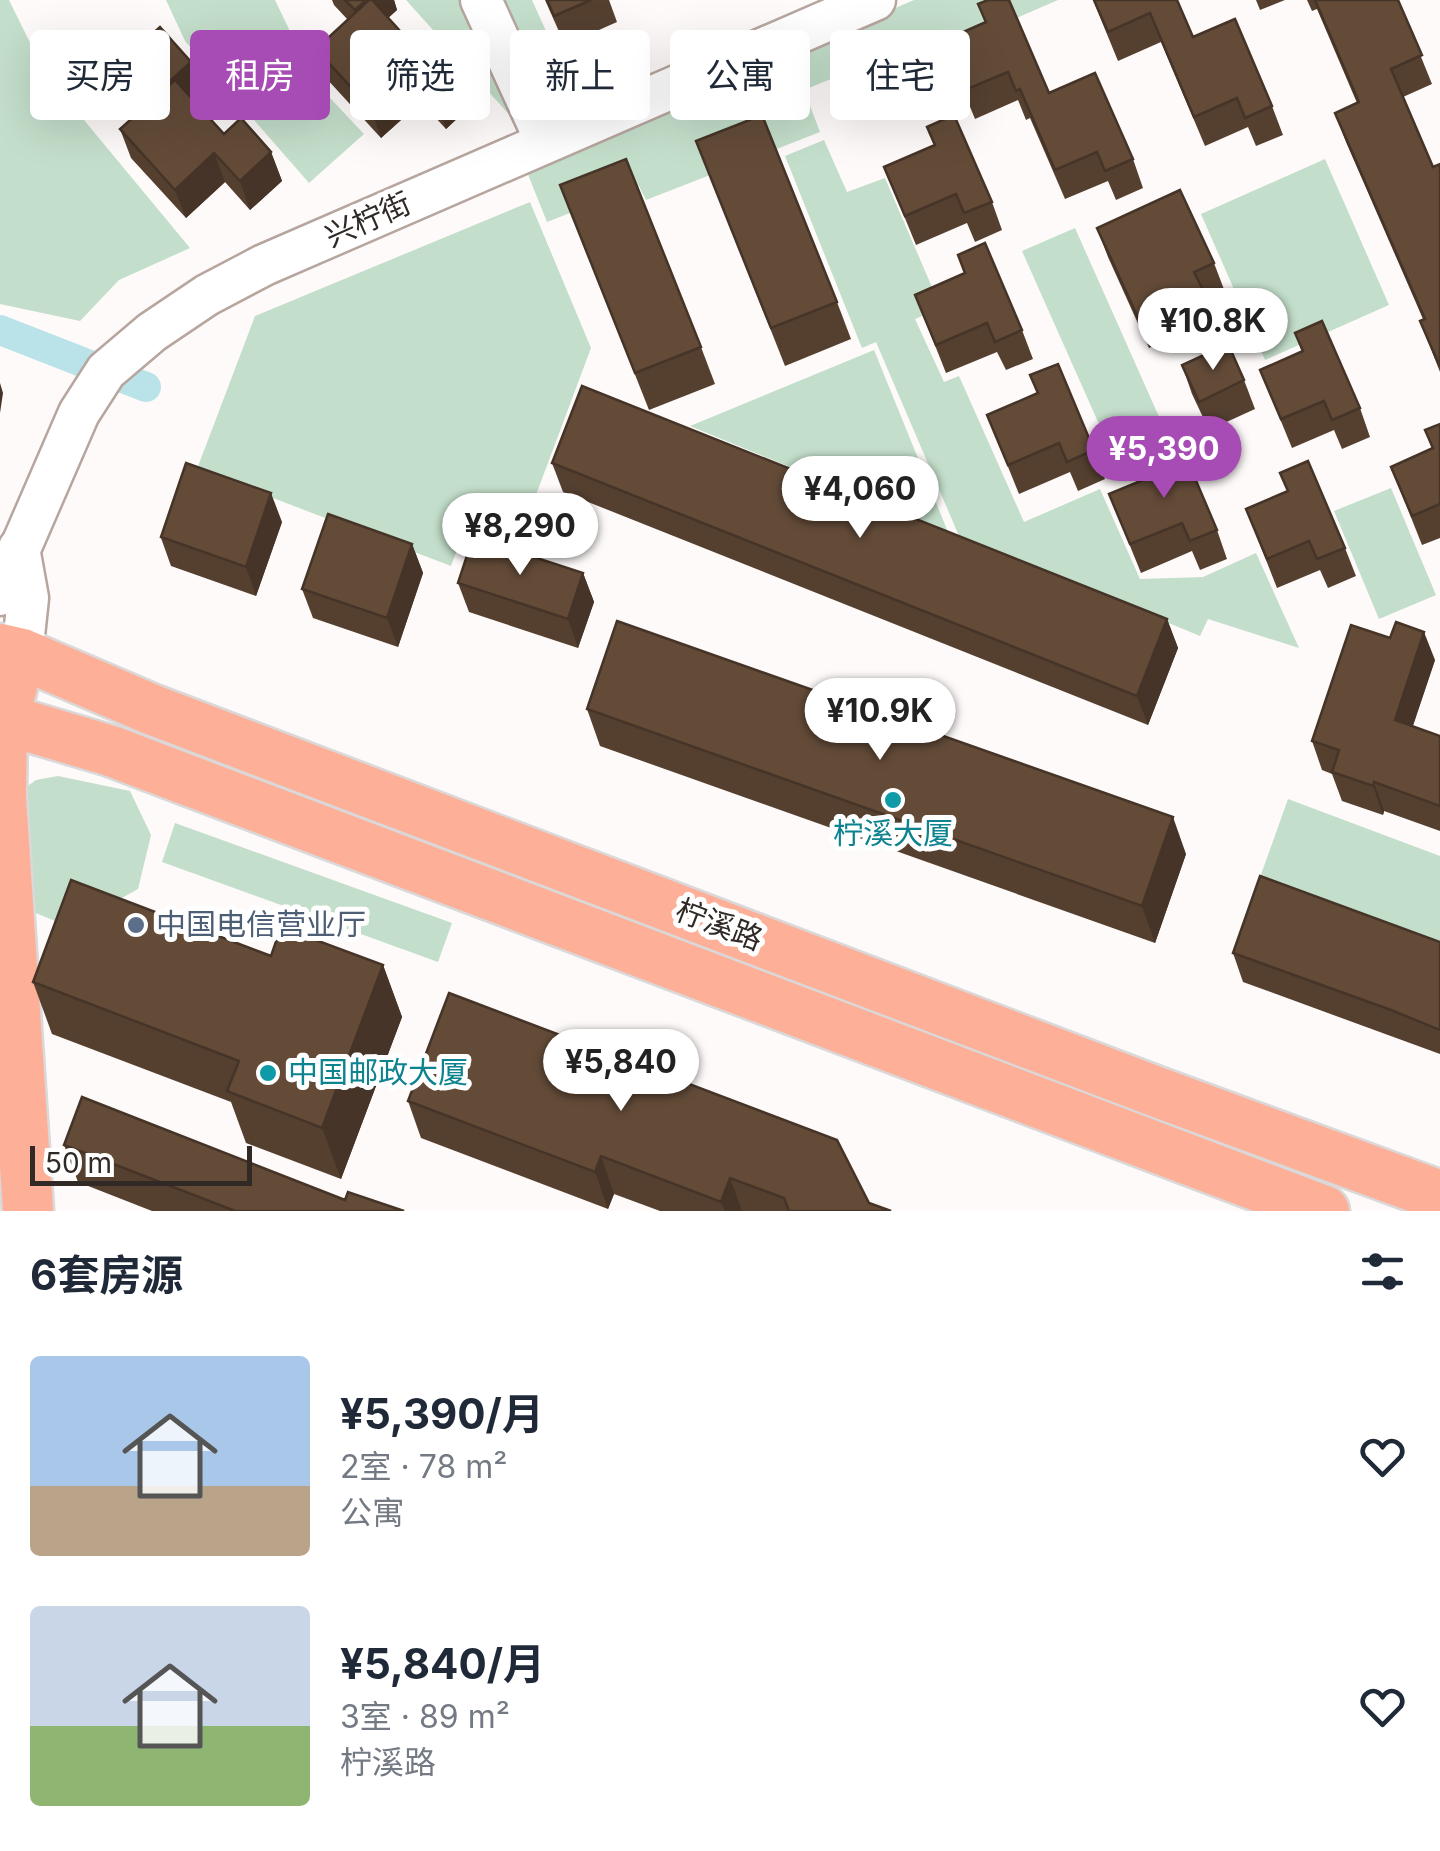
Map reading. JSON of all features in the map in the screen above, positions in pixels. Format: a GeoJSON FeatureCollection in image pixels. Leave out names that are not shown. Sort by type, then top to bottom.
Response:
{"type":"FeatureCollection","features":[{"type":"Feature","properties":{"kind":"main road"},"geometry":{"type":"LineString","coordinates":[[11,651],[1,719],[1,798],[28,1211]]}},
{"type":"Feature","properties":{"kind":"main road","name":"柠溪路"},"geometry":{"type":"LineString","coordinates":[[11,651],[154,710],[1102,1072],[1440,1196]]}},
{"type":"Feature","properties":{"kind":"main road","name":"柠溪路"},"geometry":{"type":"LineString","coordinates":[[1,719],[111,750],[1324,1211]]}},
{"type":"Feature","properties":{"kind":"main road"},"geometry":{"type":"LineString","coordinates":[[374,850],[390,800]]}},
{"type":"Feature","properties":{"kind":"street"},"geometry":{"type":"LineString","coordinates":[[481,0],[546,142]]}},
{"type":"Feature","properties":{"kind":"street","name":"兴柠街"},"geometry":{"type":"LineString","coordinates":[[0,595],[91,391],[106,370],[152,332],[207,295],[264,266],[875,0]]}},
{"type":"Feature","properties":{"kind":"street"},"geometry":{"type":"LineString","coordinates":[[11,651],[28,598],[20,548]]}},
{"type":"Feature","properties":{"kind":"green space"},"geometry":{"type":"Polygon","coordinates":[[[0,0],[9,0],[30,43],[30,120],[84,120],[190,248],[119,280],[80,321],[0,304],[0,0]]]}},
{"type":"Feature","properties":{"kind":"green space"},"geometry":{"type":"Polygon","coordinates":[[[166,0],[275,0],[289,30],[190,30],[190,47],[166,0]]]}},
{"type":"Feature","properties":{"kind":"green space"},"geometry":{"type":"Polygon","coordinates":[[[406,0],[532,0],[546,30],[510,30],[510,116],[490,93],[490,30],[433,30],[406,0]]]}},
{"type":"Feature","properties":{"kind":"green space"},"geometry":{"type":"Polygon","coordinates":[[[914,0],[1058,0],[970,38],[970,30],[844,30],[914,0]]]}},
{"type":"Feature","properties":{"kind":"green space"},"geometry":{"type":"Polygon","coordinates":[[[830,36],[830,79],[810,88],[810,45],[830,36]]]}},
{"type":"Feature","properties":{"kind":"green space"},"geometry":{"type":"Polygon","coordinates":[[[330,98],[364,134],[309,183],[254,120],[330,120],[330,98]]]}},
{"type":"Feature","properties":{"kind":"green space"},"geometry":{"type":"Polygon","coordinates":[[[670,105],[670,120],[810,120],[810,106],[820,132],[646,200],[639,186],[547,222],[525,167],[634,120],[650,120],[650,113],[670,105]]]}},
{"type":"Feature","properties":{"kind":"green space"},"geometry":{"type":"Polygon","coordinates":[[[824,140],[847,192],[885,178],[941,308],[915,319],[944,382],[959,376],[1024,522],[1100,489],[1140,579],[1203,577],[1256,553],[1299,648],[1208,619],[1200,636],[959,536],[876,342],[862,348],[785,156],[824,140]]]}},
{"type":"Feature","properties":{"kind":"green space"},"geometry":{"type":"Polygon","coordinates":[[[1325,159],[1389,305],[1265,360],[1201,214],[1325,159]]]}},
{"type":"Feature","properties":{"kind":"green space"},"geometry":{"type":"Polygon","coordinates":[[[530,202],[591,348],[518,543],[467,524],[451,566],[197,469],[255,316],[530,202]]]}},
{"type":"Feature","properties":{"kind":"green space"},"geometry":{"type":"Polygon","coordinates":[[[1075,228],[1172,446],[1119,469],[1022,251],[1075,228]]]}},
{"type":"Feature","properties":{"kind":"green space"},"geometry":{"type":"Polygon","coordinates":[[[874,350],[948,532],[690,426],[874,350]]]}},
{"type":"Feature","properties":{"kind":"green space"},"geometry":{"type":"Polygon","coordinates":[[[1391,488],[1436,595],[1379,619],[1334,511],[1391,488]]]}},
{"type":"Feature","properties":{"kind":"green space"},"geometry":{"type":"Polygon","coordinates":[[[58,776],[130,791],[151,835],[138,889],[70,927],[21,907],[18,793],[36,780],[58,776]]]}},
{"type":"Feature","properties":{"kind":"green space"},"geometry":{"type":"Polygon","coordinates":[[[1288,799],[1440,856],[1440,950],[1258,883],[1288,799]]]}},
{"type":"Feature","properties":{"kind":"green space"},"geometry":{"type":"Polygon","coordinates":[[[175,823],[452,923],[438,962],[162,862],[175,823]]]}},
{"type":"Feature","properties":{"kind":"building"},"geometry":{"type":"Polygon","coordinates":[[[345,0],[366,0],[355,10],[345,0]]]}},
{"type":"Feature","properties":{"kind":"building"},"geometry":{"type":"Polygon","coordinates":[[[369,0],[399,30],[350,30],[350,86],[330,64],[330,36],[369,0]]]}},
{"type":"Feature","properties":{"kind":"building"},"geometry":{"type":"Polygon","coordinates":[[[547,0],[591,0],[554,16],[547,0]]]}},
{"type":"Feature","properties":{"kind":"building"},"geometry":{"type":"Polygon","coordinates":[[[1009,0],[1049,93],[1095,73],[1133,159],[1105,171],[1097,152],[1055,170],[1020,89],[1016,91],[1008,72],[970,88],[968,30],[986,22],[978,4],[1009,0]]]}},
{"type":"Feature","properties":{"kind":"building"},"geometry":{"type":"Polygon","coordinates":[[[1094,0],[1177,0],[1193,37],[1235,19],[1272,106],[1245,118],[1237,98],[1194,117],[1150,13],[1108,32],[1094,0]]]}},
{"type":"Feature","properties":{"kind":"building"},"geometry":{"type":"Polygon","coordinates":[[[1315,0],[1398,0],[1422,55],[1391,69],[1433,167],[1440,164],[1440,367],[1420,321],[1425,319],[1335,113],[1359,102],[1315,0]]]}},
{"type":"Feature","properties":{"kind":"building"},"geometry":{"type":"Polygon","coordinates":[[[170,38],[190,61],[170,81],[170,38]]]}},
{"type":"Feature","properties":{"kind":"building"},"geometry":{"type":"Polygon","coordinates":[[[175,80],[190,97],[190,120],[211,120],[224,134],[243,120],[271,152],[240,181],[214,153],[175,190],[120,129],[130,120],[170,120],[170,84],[175,80]]]}},
{"type":"Feature","properties":{"kind":"building"},"geometry":{"type":"Polygon","coordinates":[[[749,120],[764,120],[837,302],[771,328],[696,141],[749,120]]]}},
{"type":"Feature","properties":{"kind":"building"},"geometry":{"type":"Polygon","coordinates":[[[943,120],[956,120],[992,202],[964,213],[956,194],[905,216],[884,167],[935,145],[927,127],[943,120]]]}},
{"type":"Feature","properties":{"kind":"building"},"geometry":{"type":"Polygon","coordinates":[[[626,159],[701,347],[635,373],[560,185],[626,159]]]}},
{"type":"Feature","properties":{"kind":"building"},"geometry":{"type":"Polygon","coordinates":[[[1180,190],[1214,263],[1194,272],[1203,290],[1139,320],[1097,228],[1180,190]]]}},
{"type":"Feature","properties":{"kind":"building"},"geometry":{"type":"Polygon","coordinates":[[[985,243],[1022,330],[995,342],[987,323],[936,345],[915,295],[965,273],[958,255],[985,243]]]}},
{"type":"Feature","properties":{"kind":"building"},"geometry":{"type":"Polygon","coordinates":[[[1322,321],[1360,408],[1332,420],[1324,401],[1281,419],[1260,370],[1303,351],[1295,333],[1322,321]]]}},
{"type":"Feature","properties":{"kind":"building"},"geometry":{"type":"Polygon","coordinates":[[[1228,344],[1244,380],[1199,402],[1182,365],[1228,344]]]}},
{"type":"Feature","properties":{"kind":"building"},"geometry":{"type":"Polygon","coordinates":[[[1058,364],[1094,450],[1067,462],[1059,443],[1008,465],[987,415],[1038,393],[1030,375],[1058,364]]]}},
{"type":"Feature","properties":{"kind":"building"},"geometry":{"type":"Polygon","coordinates":[[[582,386],[1167,619],[1137,696],[552,463],[582,386]]]}},
{"type":"Feature","properties":{"kind":"building"},"geometry":{"type":"Polygon","coordinates":[[[1440,424],[1440,504],[1412,516],[1391,467],[1433,448],[1425,430],[1440,424]]]}},
{"type":"Feature","properties":{"kind":"building"},"geometry":{"type":"Polygon","coordinates":[[[1180,443],[1217,530],[1190,541],[1182,523],[1130,544],[1109,494],[1160,473],[1152,455],[1180,443]]]}},
{"type":"Feature","properties":{"kind":"building"},"geometry":{"type":"Polygon","coordinates":[[[1308,461],[1345,548],[1317,559],[1309,541],[1267,559],[1246,509],[1288,491],[1280,473],[1308,461]]]}},
{"type":"Feature","properties":{"kind":"building"},"geometry":{"type":"Polygon","coordinates":[[[186,463],[271,493],[246,567],[161,537],[186,463]]]}},
{"type":"Feature","properties":{"kind":"building"},"geometry":{"type":"Polygon","coordinates":[[[328,514],[412,544],[387,618],[302,589],[328,514]]]}},
{"type":"Feature","properties":{"kind":"building"},"geometry":{"type":"Polygon","coordinates":[[[473,537],[583,573],[568,619],[458,583],[473,537]]]}},
{"type":"Feature","properties":{"kind":"building","name":"柠溪大厦"},"geometry":{"type":"Polygon","coordinates":[[[617,621],[1173,817],[1142,906],[587,709],[617,621]]]}},
{"type":"Feature","properties":{"kind":"building"},"geometry":{"type":"Polygon","coordinates":[[[1396,622],[1424,632],[1395,720],[1440,736],[1440,806],[1374,782],[1373,786],[1332,772],[1339,750],[1312,741],[1351,625],[1390,638],[1396,622]]]}},
{"type":"Feature","properties":{"kind":"building"},"geometry":{"type":"Polygon","coordinates":[[[1260,876],[1440,942],[1440,1030],[1233,953],[1260,876]]]}},
{"type":"Feature","properties":{"kind":"building"},"geometry":{"type":"Polygon","coordinates":[[[71,880],[271,956],[281,927],[383,965],[322,1128],[227,1091],[239,1061],[33,982],[71,880]]]}},
{"type":"Feature","properties":{"kind":"building"},"geometry":{"type":"Polygon","coordinates":[[[449,993],[837,1140],[869,1203],[891,1211],[789,1211],[784,1198],[730,1178],[721,1202],[601,1156],[595,1172],[408,1101],[449,993]]]}},
{"type":"Feature","properties":{"kind":"building"},"geometry":{"type":"Polygon","coordinates":[[[82,1097],[345,1200],[348,1192],[404,1211],[235,1211],[64,1145],[82,1097]]]}},
{"type":"Feature","properties":{"kind":"waterway"},"geometry":{"type":"LineString","coordinates":[[0,330],[146,387]]}},
{"type":"Feature","properties":{"kind":"place","name":"柠溪大厦"},"geometry":{"type":"Point","coordinates":[893,800]}},
{"type":"Feature","properties":{"kind":"place","name":"中国电信营业厅"},"geometry":{"type":"Point","coordinates":[136,925]}},
{"type":"Feature","properties":{"kind":"place","name":"中国邮政大厦"},"geometry":{"type":"Point","coordinates":[268,1073]}}]}
